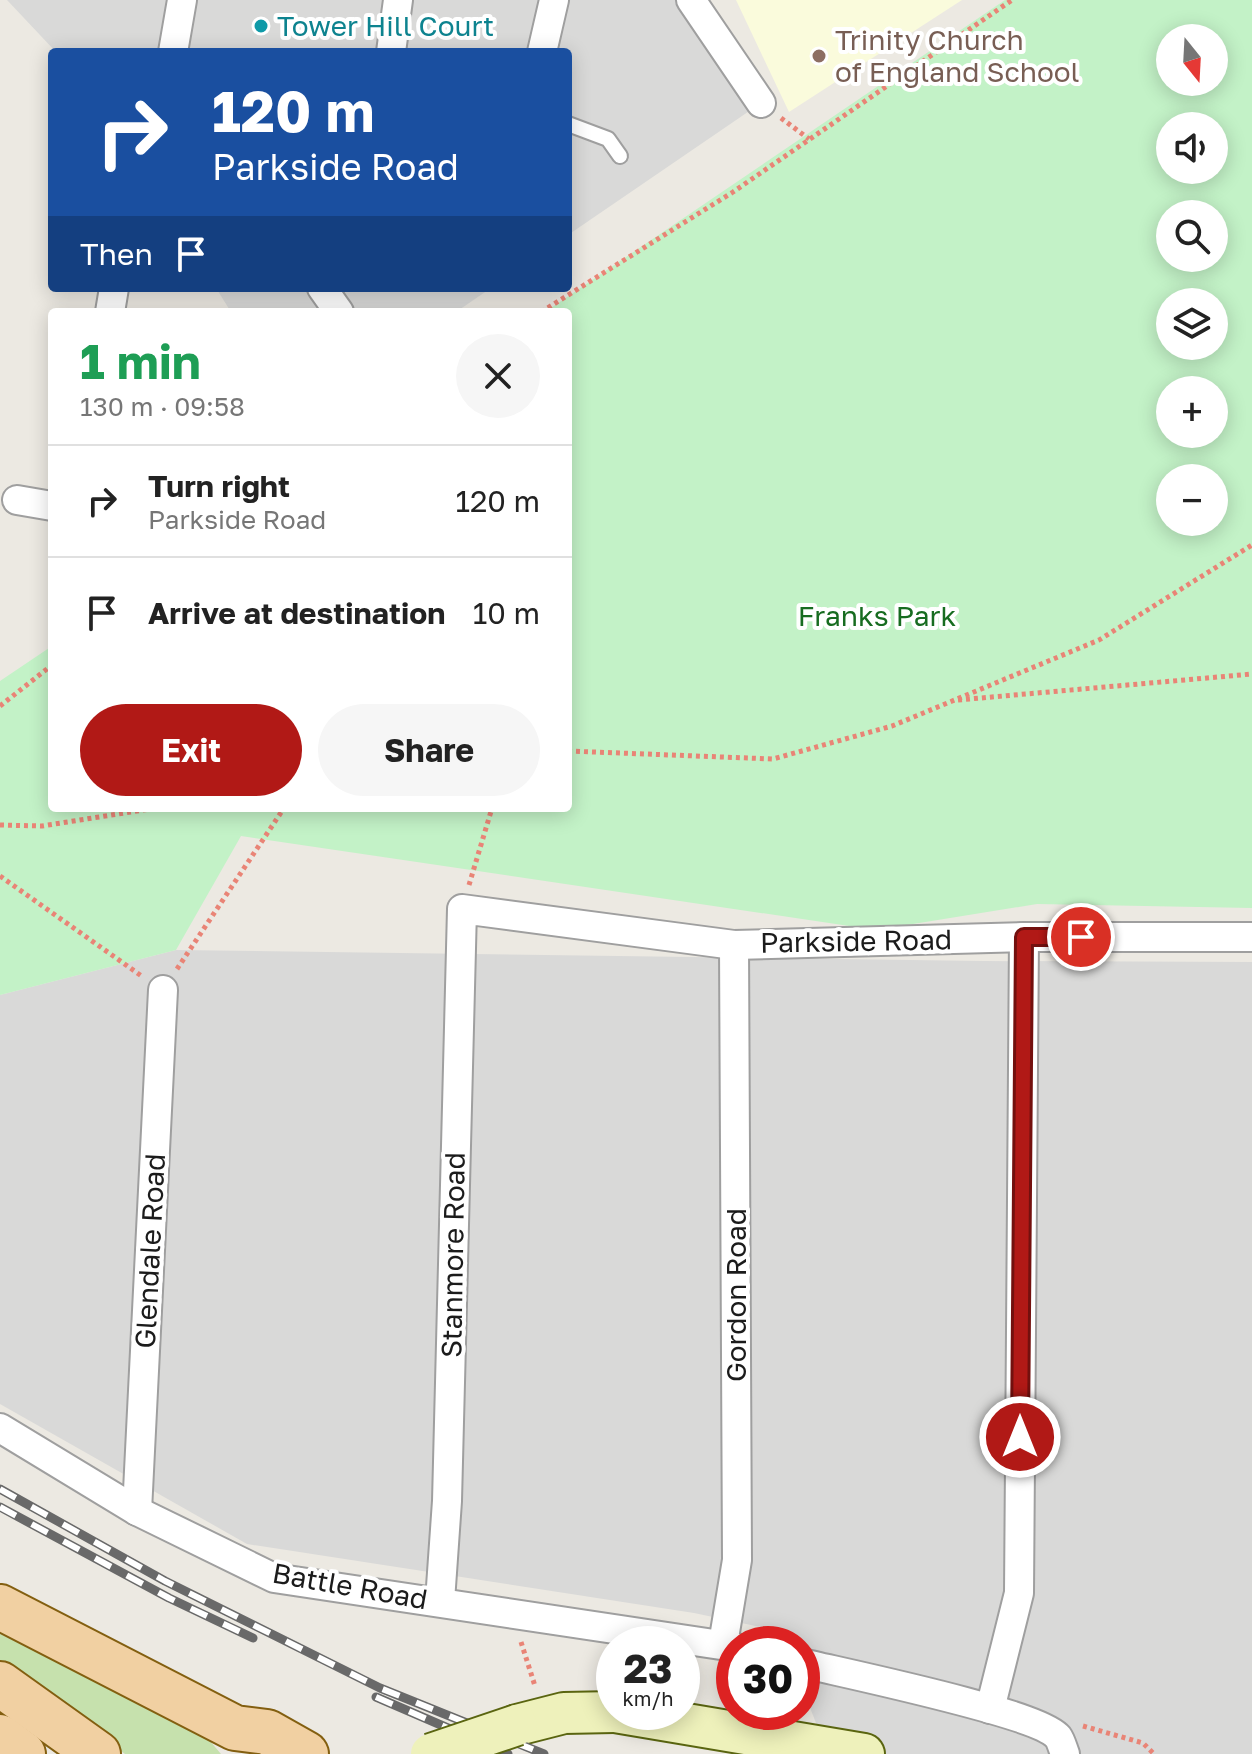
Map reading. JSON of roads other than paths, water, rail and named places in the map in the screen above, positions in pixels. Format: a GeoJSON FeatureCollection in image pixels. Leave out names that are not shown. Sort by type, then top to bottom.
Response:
{"type":"FeatureCollection","features":[{"type":"Feature","properties":{"kind":"main road"},"geometry":{"type":"LineString","coordinates":[[0,1607],[238,1741],[267,1732],[306,1754]]}},
{"type":"Feature","properties":{"kind":"main road"},"geometry":{"type":"LineString","coordinates":[[0,1684],[98,1754]]}},
{"type":"Feature","properties":{"kind":"main road"},"geometry":{"type":"LineString","coordinates":[[431,1754],[527,1708],[564,1713],[596,1712]]}},
{"type":"Feature","properties":{"kind":"main road"},"geometry":{"type":"LineString","coordinates":[[700,1726],[864,1754]]}},
{"type":"Feature","properties":{"kind":"main road"},"geometry":{"type":"LineString","coordinates":[[0,1737],[23,1754]]}},
{"type":"Feature","properties":{"kind":"street"},"geometry":{"type":"LineString","coordinates":[[174,48],[182,0]]}},
{"type":"Feature","properties":{"kind":"street"},"geometry":{"type":"LineString","coordinates":[[392,48],[398,0]]}},
{"type":"Feature","properties":{"kind":"street"},"geometry":{"type":"LineString","coordinates":[[543,48],[554,0]]}},
{"type":"Feature","properties":{"kind":"street"},"geometry":{"type":"LineString","coordinates":[[691,0],[761,103]]}},
{"type":"Feature","properties":{"kind":"street"},"geometry":{"type":"LineString","coordinates":[[17,500],[48,505]]}},
{"type":"Feature","properties":{"kind":"street","name":"Parkside Road"},"geometry":{"type":"LineString","coordinates":[[462,909],[734,945],[1024,937],[1252,937]]}},
{"type":"Feature","properties":{"kind":"street","name":"Stanmore Road"},"geometry":{"type":"LineString","coordinates":[[440,1601],[447,1501],[462,909]]}},
{"type":"Feature","properties":{"kind":"street"},"geometry":{"type":"LineString","coordinates":[[990,1709],[1019,1593],[1024,937]]}},
{"type":"Feature","properties":{"kind":"street","name":"Gordon Road"},"geometry":{"type":"LineString","coordinates":[[730,1626],[737,1560],[734,945]]}},
{"type":"Feature","properties":{"kind":"street","name":"Glendale Road"},"geometry":{"type":"LineString","coordinates":[[137,1511],[163,990]]}},
{"type":"Feature","properties":{"kind":"street","name":"Battle Road"},"geometry":{"type":"LineString","coordinates":[[0,1428],[137,1511],[274,1578],[716,1643]]}},
{"type":"Feature","properties":{"kind":"street"},"geometry":{"type":"LineString","coordinates":[[820,1667],[990,1709],[1039,1725],[1057,1736],[1065,1754]]}},
{"type":"Feature","properties":{"kind":"lane"},"geometry":{"type":"LineString","coordinates":[[572,126],[608,139],[620,156]]}},
{"type":"Feature","properties":{"kind":"railway"},"geometry":{"type":"LineString","coordinates":[[0,1489],[165,1581],[380,1688],[544,1754]]}},
{"type":"Feature","properties":{"kind":"railway"},"geometry":{"type":"LineString","coordinates":[[0,1507],[169,1598],[253,1638]]}},
{"type":"Feature","properties":{"kind":"railway"},"geometry":{"type":"LineString","coordinates":[[376,1697],[508,1754]]}},
{"type":"Feature","properties":{"kind":"place","name":"Tower Hill Court"},"geometry":{"type":"Point","coordinates":[261,26]}},
{"type":"Feature","properties":{"kind":"place","name":"Trinity Church of England School"},"geometry":{"type":"Point","coordinates":[819,56]}},
{"type":"Feature","properties":{"kind":"park label","name":"Franks Park"},"geometry":{"type":"Point","coordinates":[877,616]}}]}
